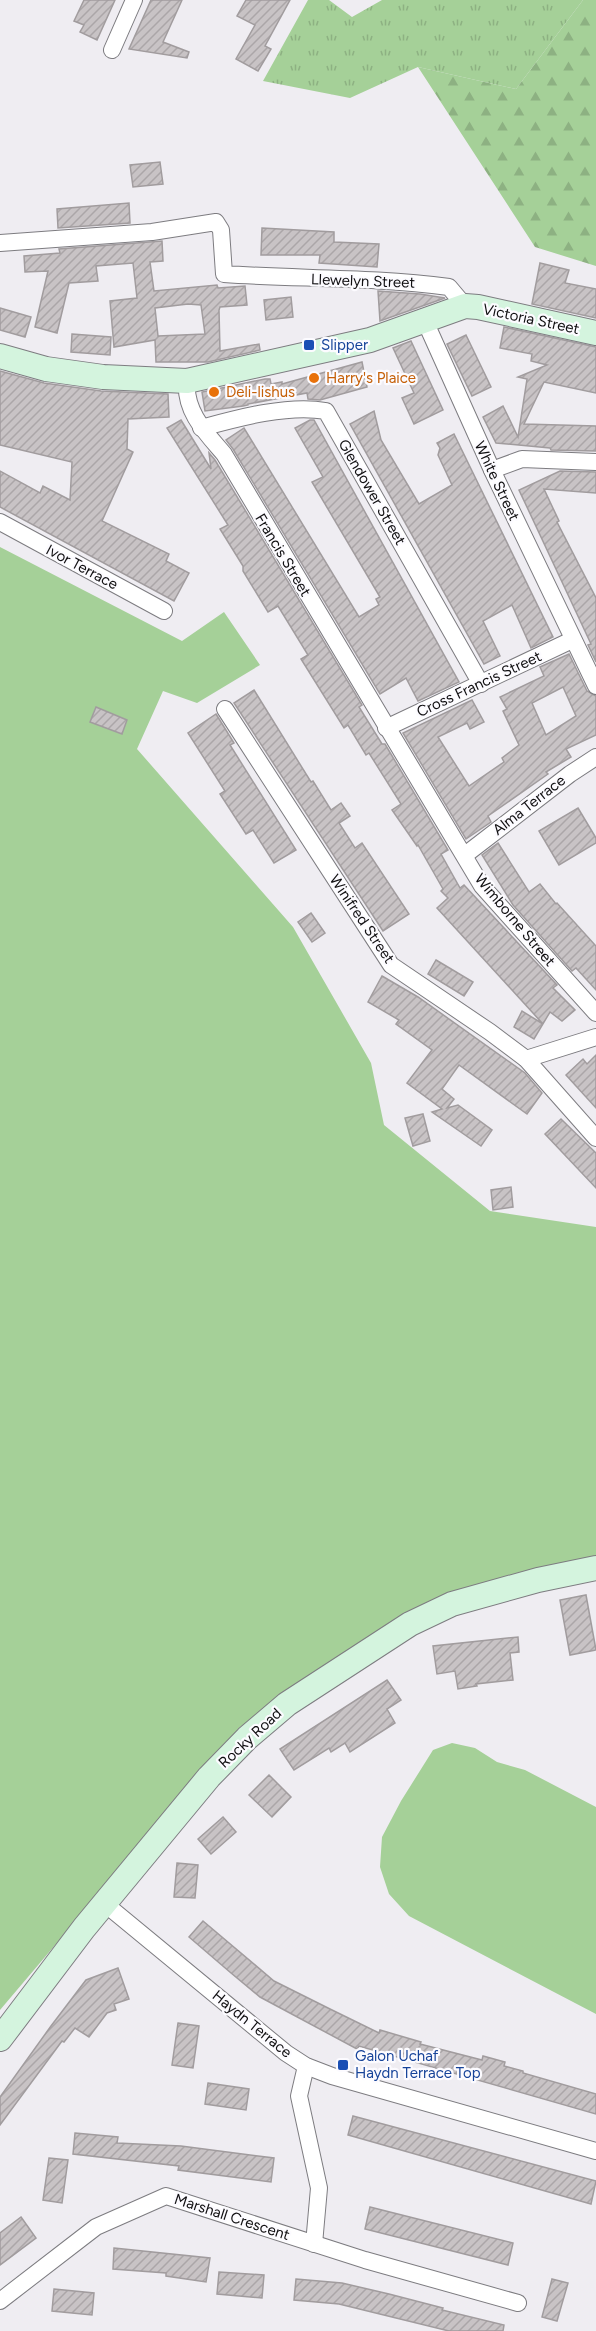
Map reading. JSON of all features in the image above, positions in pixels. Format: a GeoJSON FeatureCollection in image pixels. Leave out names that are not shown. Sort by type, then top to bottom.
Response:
{"type":"FeatureCollection","features":[{"type":"Feature","properties":{"kind":"street"},"geometry":{"type":"LineString","coordinates":[[112,50],[135,0]]}},
{"type":"Feature","properties":{"kind":"street","name":"Llewelyn Street"},"geometry":{"type":"LineString","coordinates":[[0,243],[153,232],[216,222],[221,230],[224,274],[304,279],[397,280],[449,287],[465,306]]}},
{"type":"Feature","properties":{"kind":"street"},"geometry":{"type":"LineString","coordinates":[[0,356],[46,369],[103,377],[187,381],[370,340],[465,306]]}},
{"type":"Feature","properties":{"kind":"street","name":"Victoria Street"},"geometry":{"type":"LineString","coordinates":[[465,306],[596,333]]}},
{"type":"Feature","properties":{"kind":"street","name":"White Street"},"geometry":{"type":"LineString","coordinates":[[425,321],[492,470],[596,686]]}},
{"type":"Feature","properties":{"kind":"street","name":"Francis Street"},"geometry":{"type":"LineString","coordinates":[[187,381],[190,407],[201,428],[224,454],[386,728]]}},
{"type":"Feature","properties":{"kind":"street","name":"Glendower Street"},"geometry":{"type":"LineString","coordinates":[[201,428],[234,419],[303,409],[326,411],[481,684]]}},
{"type":"Feature","properties":{"kind":"street"},"geometry":{"type":"LineString","coordinates":[[492,470],[522,459],[596,462]]}},
{"type":"Feature","properties":{"kind":"street","name":"Ivor Terrace"},"geometry":{"type":"LineString","coordinates":[[0,522],[164,611]]}},
{"type":"Feature","properties":{"kind":"street","name":"Cross Francis Street"},"geometry":{"type":"LineString","coordinates":[[386,728],[572,640]]}},
{"type":"Feature","properties":{"kind":"street","name":"Winifred Street"},"geometry":{"type":"LineString","coordinates":[[225,709],[391,965],[526,1059],[596,1138]]}},
{"type":"Feature","properties":{"kind":"street","name":"Wimborne Street"},"geometry":{"type":"LineString","coordinates":[[386,728],[482,886],[596,1012]]}},
{"type":"Feature","properties":{"kind":"street","name":"Alma Terrace"},"geometry":{"type":"LineString","coordinates":[[465,855],[570,774],[596,757]]}},
{"type":"Feature","properties":{"kind":"street"},"geometry":{"type":"LineString","coordinates":[[526,1059],[596,1037]]}},
{"type":"Feature","properties":{"kind":"street","name":"Rocky Road"},"geometry":{"type":"LineString","coordinates":[[0,2039],[104,1903],[209,1777],[247,1738],[287,1704],[410,1624],[452,1604],[538,1580],[596,1568]]}},
{"type":"Feature","properties":{"kind":"street","name":"Haydn Terrace"},"geometry":{"type":"LineString","coordinates":[[104,1903],[286,2053],[306,2066],[332,2076],[596,2151]]}},
{"type":"Feature","properties":{"kind":"street"},"geometry":{"type":"LineString","coordinates":[[306,2066],[299,2096],[319,2187],[314,2244]]}},
{"type":"Feature","properties":{"kind":"street","name":"Marshall Crescent"},"geometry":{"type":"LineString","coordinates":[[0,2301],[96,2228],[166,2196],[314,2244],[518,2303]]}},
{"type":"Feature","properties":{"kind":"green space"},"geometry":{"type":"Polygon","coordinates":[[[308,0],[329,0],[352,17],[382,0],[583,0],[516,89],[418,67],[350,98],[263,81],[308,0]]]}},
{"type":"Feature","properties":{"kind":"green space"},"geometry":{"type":"Polygon","coordinates":[[[583,0],[596,0],[596,266],[535,247],[418,67],[516,89],[583,0]]]}},
{"type":"Feature","properties":{"kind":"green space"},"geometry":{"type":"Polygon","coordinates":[[[0,547],[182,641],[224,612],[260,665],[197,703],[163,691],[137,749],[293,927],[371,1063],[384,1125],[490,1211],[596,1227],[596,1559],[359,1648],[240,1727],[0,2010],[0,547]]]}},
{"type":"Feature","properties":{"kind":"green space"},"geometry":{"type":"Polygon","coordinates":[[[452,1743],[475,1748],[497,1762],[525,1770],[596,1807],[596,2014],[409,1916],[389,1894],[380,1867],[382,1837],[401,1801],[433,1750],[452,1743]]]}},
{"type":"Feature","properties":{"kind":"building"},"geometry":{"type":"Polygon","coordinates":[[[84,0],[115,0],[97,40],[80,32],[84,25],[74,21],[84,0]]]}},
{"type":"Feature","properties":{"kind":"building"},"geometry":{"type":"Polygon","coordinates":[[[151,0],[182,0],[163,42],[189,52],[187,58],[129,49],[151,0]]]}},
{"type":"Feature","properties":{"kind":"building"},"geometry":{"type":"Polygon","coordinates":[[[246,0],[290,0],[265,46],[271,49],[258,71],[236,59],[255,25],[237,16],[246,0]]]}},
{"type":"Feature","properties":{"kind":"building"},"geometry":{"type":"Polygon","coordinates":[[[160,162],[163,184],[133,187],[130,165],[160,162]]]}},
{"type":"Feature","properties":{"kind":"building"},"geometry":{"type":"Polygon","coordinates":[[[129,203],[130,223],[58,228],[57,209],[129,203]]]}},
{"type":"Feature","properties":{"kind":"building"},"geometry":{"type":"Polygon","coordinates":[[[262,228],[334,232],[334,242],[379,244],[377,267],[319,263],[320,255],[261,255],[262,228]]]}},
{"type":"Feature","properties":{"kind":"building"},"geometry":{"type":"Polygon","coordinates":[[[162,241],[163,261],[150,262],[154,291],[217,285],[218,288],[245,286],[247,305],[220,307],[220,351],[259,344],[260,350],[208,362],[156,362],[155,340],[114,347],[110,301],[137,298],[133,263],[96,266],[98,281],[69,283],[57,333],[35,327],[48,271],[25,272],[24,256],[60,253],[59,249],[162,241]],[[188,304],[155,308],[158,336],[205,334],[201,305],[188,304]]]}},
{"type":"Feature","properties":{"kind":"building"},"geometry":{"type":"Polygon","coordinates":[[[540,263],[569,270],[565,283],[596,289],[596,318],[532,304],[540,263]]]}},
{"type":"Feature","properties":{"kind":"building"},"geometry":{"type":"Polygon","coordinates":[[[378,291],[420,294],[445,298],[380,321],[378,291]]]}},
{"type":"Feature","properties":{"kind":"building"},"geometry":{"type":"Polygon","coordinates":[[[291,297],[293,317],[266,320],[264,300],[291,297]]]}},
{"type":"Feature","properties":{"kind":"building"},"geometry":{"type":"Polygon","coordinates":[[[0,308],[31,317],[25,337],[0,330],[0,308]]]}},
{"type":"Feature","properties":{"kind":"building"},"geometry":{"type":"Polygon","coordinates":[[[504,327],[596,347],[596,393],[544,382],[524,424],[596,426],[596,451],[551,450],[550,448],[496,443],[483,417],[503,406],[518,437],[527,379],[518,377],[547,365],[531,361],[532,354],[500,348],[504,327]]]}},
{"type":"Feature","properties":{"kind":"building"},"geometry":{"type":"Polygon","coordinates":[[[72,334],[111,337],[110,355],[71,352],[72,334]]]}},
{"type":"Feature","properties":{"kind":"building"},"geometry":{"type":"Polygon","coordinates":[[[466,335],[491,387],[472,396],[447,344],[466,335]]]}},
{"type":"Feature","properties":{"kind":"building"},"geometry":{"type":"Polygon","coordinates":[[[411,341],[443,410],[414,424],[402,398],[414,393],[393,348],[411,341]]]}},
{"type":"Feature","properties":{"kind":"building"},"geometry":{"type":"Polygon","coordinates":[[[362,362],[367,387],[320,400],[308,399],[307,393],[205,411],[202,392],[265,379],[270,379],[271,384],[282,382],[282,384],[362,362]]]}},
{"type":"Feature","properties":{"kind":"building"},"geometry":{"type":"Polygon","coordinates":[[[0,371],[44,383],[101,391],[168,394],[169,417],[128,419],[127,449],[133,452],[102,521],[169,554],[166,561],[189,573],[174,601],[0,507],[0,471],[40,493],[43,486],[70,500],[72,462],[0,445],[0,371]]]}},
{"type":"Feature","properties":{"kind":"building"},"geometry":{"type":"Polygon","coordinates":[[[374,411],[381,440],[419,504],[452,485],[438,455],[440,448],[437,443],[454,434],[553,637],[531,648],[512,605],[483,621],[500,656],[484,664],[350,424],[374,411]]]}},
{"type":"Feature","properties":{"kind":"building"},"geometry":{"type":"Polygon","coordinates":[[[181,420],[211,469],[209,453],[215,460],[362,705],[359,707],[382,744],[385,744],[448,850],[441,854],[460,888],[464,885],[557,985],[553,988],[575,1010],[562,1021],[550,1012],[543,1024],[437,908],[448,898],[441,891],[443,889],[418,845],[392,810],[401,804],[369,753],[366,755],[348,725],[344,728],[301,659],[308,655],[278,606],[268,612],[243,571],[243,566],[220,529],[228,525],[167,428],[181,420]]]}},
{"type":"Feature","properties":{"kind":"building"},"geometry":{"type":"Polygon","coordinates":[[[314,420],[459,682],[418,701],[406,678],[380,694],[226,440],[244,428],[359,617],[379,605],[376,599],[380,597],[312,482],[323,477],[295,428],[314,420]]]}},
{"type":"Feature","properties":{"kind":"building"},"geometry":{"type":"Polygon","coordinates":[[[560,471],[596,472],[596,493],[544,489],[559,521],[557,522],[596,598],[596,662],[588,645],[591,644],[519,490],[560,471]]]}},
{"type":"Feature","properties":{"kind":"building"},"geometry":{"type":"Polygon","coordinates":[[[569,654],[587,691],[596,696],[596,735],[566,749],[571,757],[546,772],[548,774],[488,816],[491,822],[466,839],[403,733],[472,700],[484,722],[470,729],[467,723],[438,737],[469,786],[504,762],[502,758],[519,745],[503,711],[507,709],[500,697],[544,676],[540,667],[569,654]],[[563,687],[532,703],[546,735],[576,716],[563,687]]]}},
{"type":"Feature","properties":{"kind":"building"},"geometry":{"type":"Polygon","coordinates":[[[254,690],[331,810],[341,803],[350,816],[339,823],[355,848],[362,843],[409,914],[383,931],[234,703],[254,690]]]}},
{"type":"Feature","properties":{"kind":"building"},"geometry":{"type":"Polygon","coordinates":[[[96,707],[127,720],[122,734],[90,722],[96,707]]]}},
{"type":"Feature","properties":{"kind":"building"},"geometry":{"type":"Polygon","coordinates":[[[216,714],[234,743],[230,745],[296,850],[274,863],[253,830],[246,834],[220,794],[225,791],[188,733],[216,714]]]}},
{"type":"Feature","properties":{"kind":"building"},"geometry":{"type":"Polygon","coordinates":[[[578,808],[596,838],[596,843],[559,865],[539,831],[578,808]]]}},
{"type":"Feature","properties":{"kind":"building"},"geometry":{"type":"Polygon","coordinates":[[[498,843],[529,892],[540,884],[596,946],[596,990],[576,968],[572,971],[513,905],[482,855],[498,843]]]}},
{"type":"Feature","properties":{"kind":"building"},"geometry":{"type":"Polygon","coordinates":[[[311,913],[325,933],[312,942],[298,922],[311,913]]]}},
{"type":"Feature","properties":{"kind":"building"},"geometry":{"type":"Polygon","coordinates":[[[436,960],[473,982],[464,996],[428,974],[436,960]]]}},
{"type":"Feature","properties":{"kind":"building"},"geometry":{"type":"Polygon","coordinates":[[[382,976],[418,997],[525,1073],[542,1093],[527,1114],[459,1065],[442,1089],[454,1099],[447,1108],[458,1105],[492,1130],[481,1146],[432,1112],[442,1109],[407,1083],[432,1050],[396,1024],[399,1020],[368,1002],[382,976]]]}},
{"type":"Feature","properties":{"kind":"building"},"geometry":{"type":"Polygon","coordinates":[[[522,1011],[543,1024],[534,1039],[514,1027],[522,1011]]]}},
{"type":"Feature","properties":{"kind":"building"},"geometry":{"type":"Polygon","coordinates":[[[596,1055],[596,1108],[566,1075],[583,1059],[587,1064],[596,1055]]]}},
{"type":"Feature","properties":{"kind":"building"},"geometry":{"type":"Polygon","coordinates":[[[423,1114],[430,1141],[413,1146],[405,1118],[423,1114]]]}},
{"type":"Feature","properties":{"kind":"building"},"geometry":{"type":"Polygon","coordinates":[[[561,1119],[596,1153],[596,1188],[545,1134],[561,1119]]]}},
{"type":"Feature","properties":{"kind":"building"},"geometry":{"type":"Polygon","coordinates":[[[511,1187],[513,1207],[493,1210],[491,1190],[511,1187]]]}},
{"type":"Feature","properties":{"kind":"building"},"geometry":{"type":"Polygon","coordinates":[[[586,1595],[596,1650],[570,1655],[560,1600],[586,1595]]]}},
{"type":"Feature","properties":{"kind":"building"},"geometry":{"type":"Polygon","coordinates":[[[518,1637],[519,1652],[510,1653],[513,1680],[476,1684],[477,1686],[458,1689],[455,1671],[437,1674],[433,1646],[518,1637]]]}},
{"type":"Feature","properties":{"kind":"building"},"geometry":{"type":"Polygon","coordinates":[[[387,1680],[401,1700],[387,1709],[395,1723],[350,1752],[345,1743],[331,1752],[329,1748],[294,1770],[280,1749],[387,1680]]]}},
{"type":"Feature","properties":{"kind":"building"},"geometry":{"type":"Polygon","coordinates":[[[269,1775],[291,1797],[272,1817],[249,1795],[269,1775]]]}},
{"type":"Feature","properties":{"kind":"building"},"geometry":{"type":"Polygon","coordinates":[[[223,1817],[236,1832],[211,1854],[198,1839],[223,1817]]]}},
{"type":"Feature","properties":{"kind":"building"},"geometry":{"type":"Polygon","coordinates":[[[177,1863],[198,1865],[195,1898],[174,1897],[177,1863]]]}},
{"type":"Feature","properties":{"kind":"building"},"geometry":{"type":"Polygon","coordinates":[[[203,1921],[274,1981],[330,2009],[379,2033],[380,2030],[421,2042],[420,2044],[482,2060],[483,2056],[505,2062],[504,2066],[523,2071],[523,2073],[596,2094],[596,2114],[359,2046],[357,2049],[260,1997],[231,1973],[189,1937],[203,1921]]]}},
{"type":"Feature","properties":{"kind":"building"},"geometry":{"type":"Polygon","coordinates":[[[118,1968],[129,1999],[114,2004],[116,2010],[107,2013],[89,2037],[75,2028],[64,2042],[62,2041],[0,2125],[0,2097],[51,2026],[86,1980],[118,1968]]]}},
{"type":"Feature","properties":{"kind":"building"},"geometry":{"type":"Polygon","coordinates":[[[178,2023],[199,2026],[193,2068],[172,2065],[178,2023]]]}},
{"type":"Feature","properties":{"kind":"building"},"geometry":{"type":"Polygon","coordinates":[[[208,2083],[249,2089],[246,2110],[205,2104],[208,2083]]]}},
{"type":"Feature","properties":{"kind":"building"},"geometry":{"type":"Polygon","coordinates":[[[353,2116],[596,2181],[591,2204],[348,2135],[353,2116]]]}},
{"type":"Feature","properties":{"kind":"building"},"geometry":{"type":"Polygon","coordinates":[[[75,2133],[118,2137],[117,2143],[181,2146],[274,2158],[271,2182],[178,2170],[179,2166],[73,2154],[75,2133]]]}},
{"type":"Feature","properties":{"kind":"building"},"geometry":{"type":"Polygon","coordinates":[[[49,2158],[68,2160],[62,2203],[43,2200],[49,2158]]]}},
{"type":"Feature","properties":{"kind":"building"},"geometry":{"type":"Polygon","coordinates":[[[370,2207],[513,2243],[508,2265],[365,2229],[370,2207]]]}},
{"type":"Feature","properties":{"kind":"building"},"geometry":{"type":"Polygon","coordinates":[[[21,2217],[36,2238],[0,2265],[0,2233],[21,2217]]]}},
{"type":"Feature","properties":{"kind":"building"},"geometry":{"type":"Polygon","coordinates":[[[114,2248],[210,2258],[206,2282],[166,2276],[166,2273],[113,2269],[114,2248]]]}},
{"type":"Feature","properties":{"kind":"building"},"geometry":{"type":"Polygon","coordinates":[[[219,2272],[264,2275],[262,2298],[217,2294],[219,2272]]]}},
{"type":"Feature","properties":{"kind":"building"},"geometry":{"type":"Polygon","coordinates":[[[296,2279],[342,2283],[389,2294],[504,2325],[503,2331],[449,2331],[339,2304],[294,2300],[296,2279]]]}},
{"type":"Feature","properties":{"kind":"building"},"geometry":{"type":"Polygon","coordinates":[[[552,2279],[568,2283],[557,2321],[542,2317],[552,2279]]]}},
{"type":"Feature","properties":{"kind":"building"},"geometry":{"type":"Polygon","coordinates":[[[54,2289],[94,2293],[92,2315],[52,2311],[54,2289]]]}},
{"type":"Feature","properties":{"kind":"place","name":"Slipper"},"geometry":{"type":"Point","coordinates":[309,345]}},
{"type":"Feature","properties":{"kind":"place","name":"Harry's Plaice"},"geometry":{"type":"Point","coordinates":[314,378]}},
{"type":"Feature","properties":{"kind":"place","name":"Deli-lishus"},"geometry":{"type":"Point","coordinates":[214,392]}},
{"type":"Feature","properties":{"kind":"place","name":"Galon Uchaf Haydn Terrace Top"},"geometry":{"type":"Point","coordinates":[343,2065]}}]}
